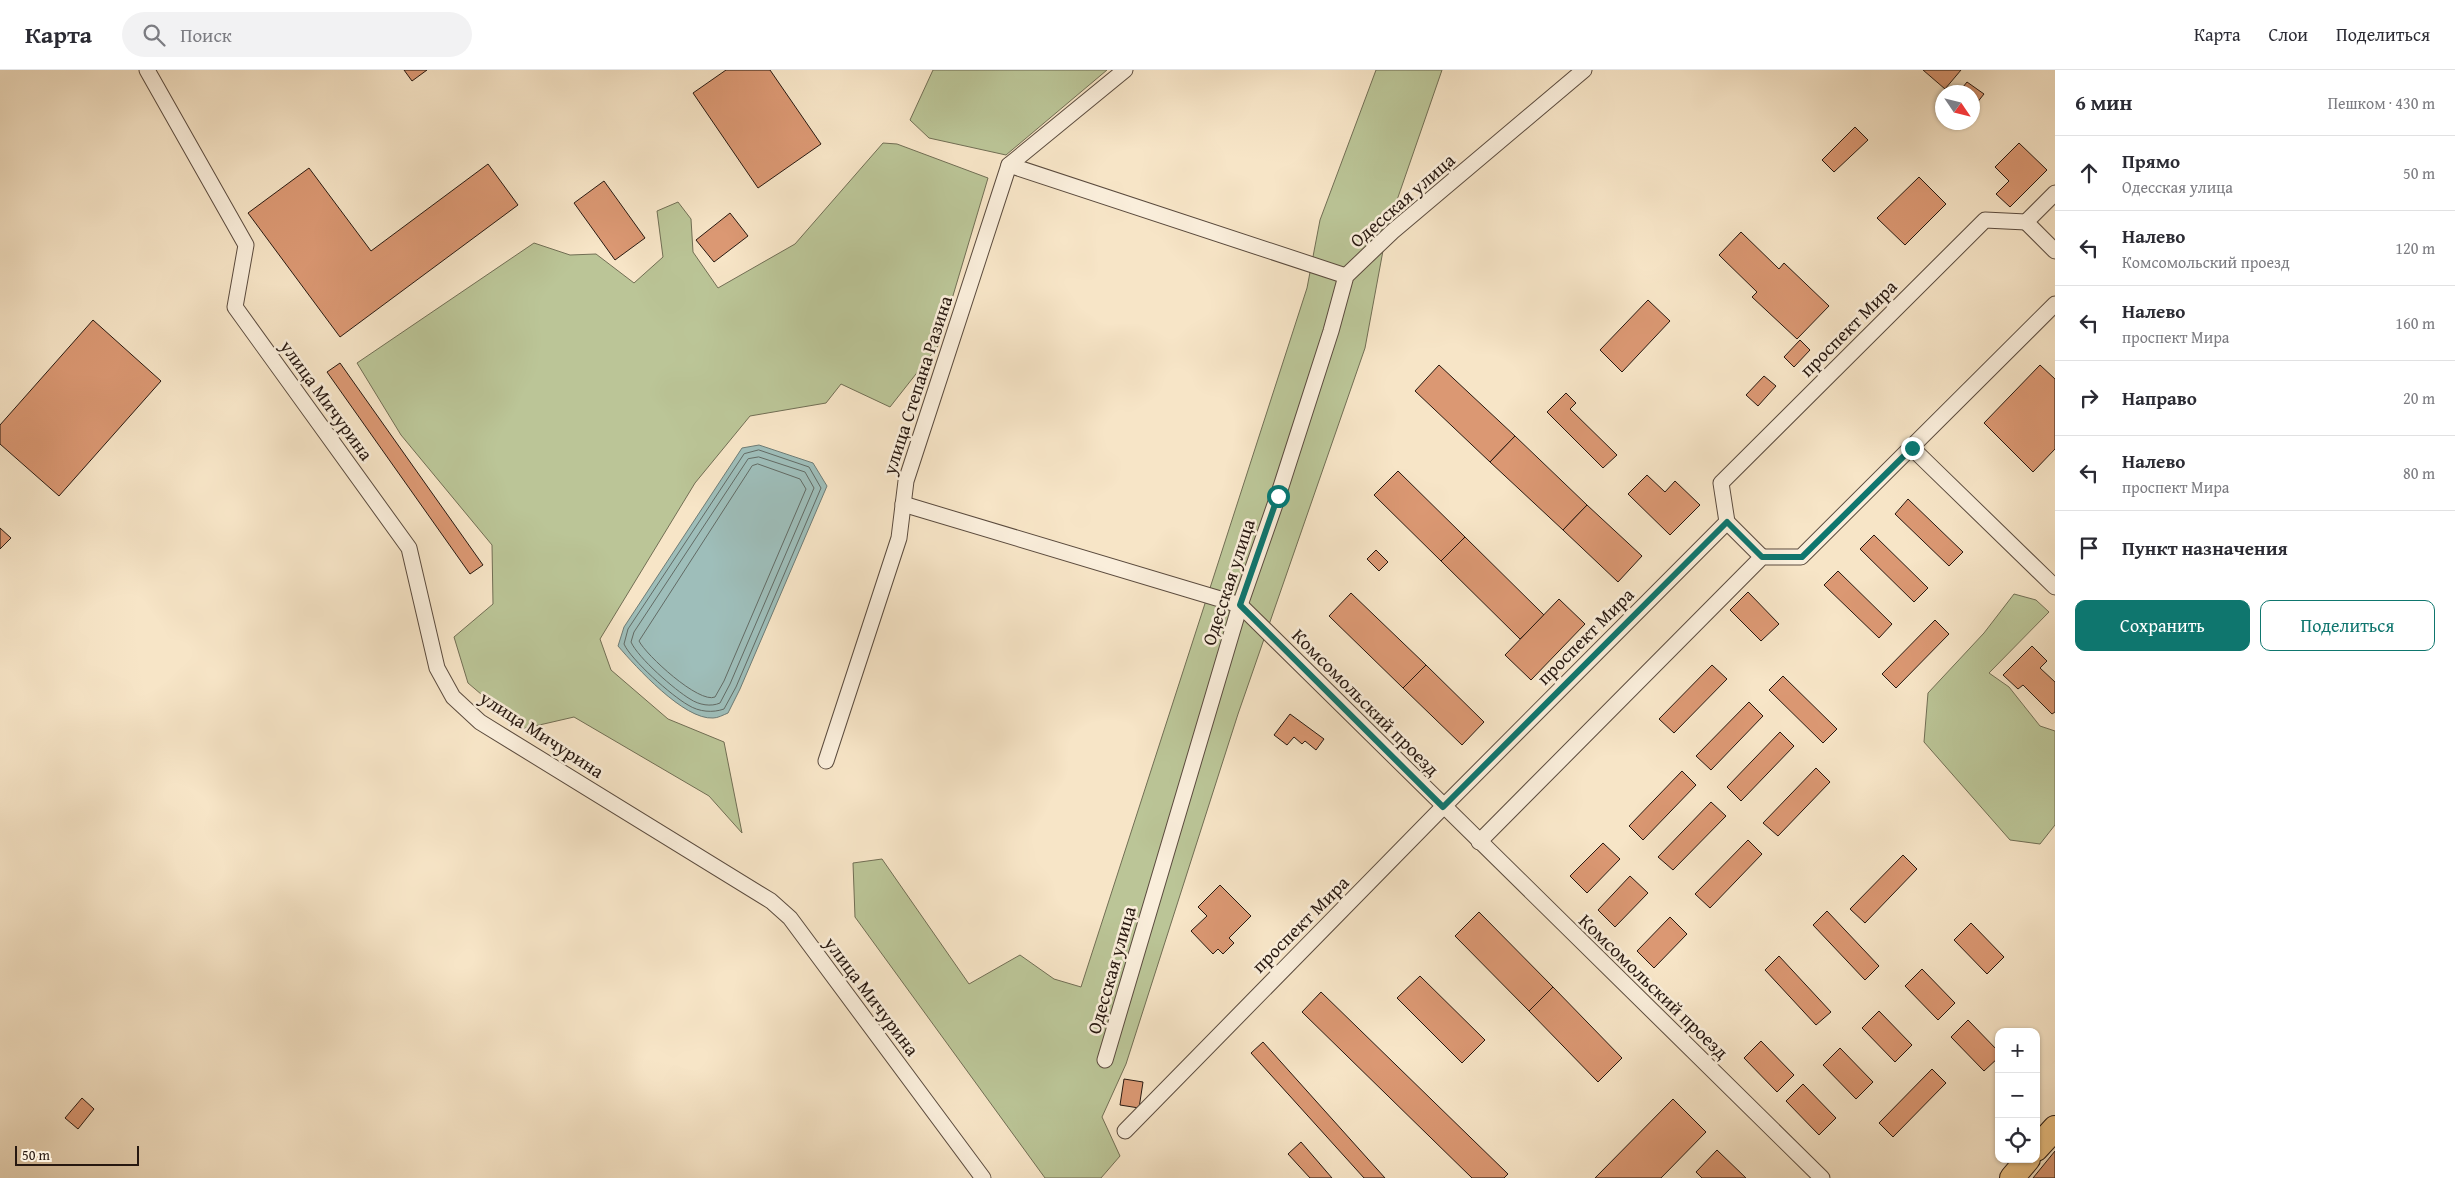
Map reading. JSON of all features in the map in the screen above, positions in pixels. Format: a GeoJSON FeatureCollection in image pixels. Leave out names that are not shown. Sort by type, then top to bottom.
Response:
{"type":"FeatureCollection","features":[{"type":"Feature","properties":{"kind":"main road"},"geometry":{"type":"LineString","coordinates":[[2040,1145],[2055,1128]]}},
{"type":"Feature","properties":{"kind":"main road"},"geometry":{"type":"LineString","coordinates":[[2012,1178],[2025,1163]]}},
{"type":"Feature","properties":{"kind":"street","name":"улица Мичурина"},"geometry":{"type":"LineString","coordinates":[[147,70],[246,245],[235,307],[409,548],[438,668],[453,697],[480,722],[777,906],[790,918],[983,1178]]}},
{"type":"Feature","properties":{"kind":"street"},"geometry":{"type":"LineString","coordinates":[[1009,165],[1125,70]]}},
{"type":"Feature","properties":{"kind":"street","name":"Одесская улица"},"geometry":{"type":"LineString","coordinates":[[1105,1060],[1240,605],[1278,496],[1331,331],[1346,276],[1392,232],[1584,70]]}},
{"type":"Feature","properties":{"kind":"street"},"geometry":{"type":"LineString","coordinates":[[1009,165],[1346,276]]}},
{"type":"Feature","properties":{"kind":"street","name":"улица Степана Разина"},"geometry":{"type":"LineString","coordinates":[[826,761],[899,538],[906,481],[1009,165]]}},
{"type":"Feature","properties":{"kind":"street"},"geometry":{"type":"LineString","coordinates":[[2055,193],[2026,222],[2055,251]]}},
{"type":"Feature","properties":{"kind":"street","name":"проспект Мира"},"geometry":{"type":"LineString","coordinates":[[1125,1130],[1727,522],[1721,483],[1985,220],[2026,222]]}},
{"type":"Feature","properties":{"kind":"street"},"geometry":{"type":"LineString","coordinates":[[1727,522],[1762,557],[1802,557],[2055,304]]}},
{"type":"Feature","properties":{"kind":"street"},"geometry":{"type":"LineString","coordinates":[[1912,448],[2055,587]]}},
{"type":"Feature","properties":{"kind":"street","name":"Комсомольский проезд"},"geometry":{"type":"LineString","coordinates":[[903,504],[1240,605],[1443,807],[1822,1178]]}},
{"type":"Feature","properties":{"kind":"street"},"geometry":{"type":"LineString","coordinates":[[1479,842],[1762,557]]}},
{"type":"Feature","properties":{"kind":"green space"},"geometry":{"type":"Polygon","coordinates":[[[933,70],[1107,70],[1006,155],[929,138],[910,120],[933,70]]]}},
{"type":"Feature","properties":{"kind":"green space"},"geometry":{"type":"Polygon","coordinates":[[[1376,70],[1442,70],[1387,229],[1365,348],[1238,714],[1126,1064],[1102,1117],[1120,1156],[1101,1178],[1045,1178],[855,917],[853,863],[882,859],[969,984],[1020,955],[1054,979],[1081,987],[1307,288],[1320,220],[1376,70]]]}},
{"type":"Feature","properties":{"kind":"green space"},"geometry":{"type":"Polygon","coordinates":[[[883,143],[897,144],[988,178],[938,346],[890,407],[841,384],[826,403],[750,416],[695,483],[600,639],[611,670],[668,719],[724,742],[742,833],[709,796],[574,717],[522,729],[468,683],[454,637],[493,604],[492,545],[401,435],[357,363],[534,243],[570,255],[596,254],[634,283],[663,257],[657,211],[678,202],[691,219],[693,252],[718,288],[795,244],[883,143]]]}},
{"type":"Feature","properties":{"kind":"green space"},"geometry":{"type":"Polygon","coordinates":[[[2014,594],[2036,600],[2049,612],[1989,673],[2009,687],[2040,726],[2055,731],[2055,825],[2040,844],[2010,840],[1924,742],[1928,693],[1984,633],[2014,594]]]}},
{"type":"Feature","properties":{"kind":"water"},"geometry":{"type":"Polygon","coordinates":[[[759,445],[813,463],[827,486],[728,713],[715,718],[701,716],[688,711],[661,691],[618,646],[624,627],[742,448],[759,445]]]}},
{"type":"Feature","properties":{"kind":"building"},"geometry":{"type":"Polygon","coordinates":[[[404,70],[427,70],[412,81],[404,70]]]}},
{"type":"Feature","properties":{"kind":"building"},"geometry":{"type":"Polygon","coordinates":[[[726,70],[770,70],[821,144],[758,188],[693,93],[726,70]]]}},
{"type":"Feature","properties":{"kind":"building"},"geometry":{"type":"Polygon","coordinates":[[[1923,70],[1961,70],[1948,85],[1940,85],[1923,70]]]}},
{"type":"Feature","properties":{"kind":"building"},"geometry":{"type":"Polygon","coordinates":[[[1980,91],[1984,94],[1980,99],[1980,91]]]}},
{"type":"Feature","properties":{"kind":"building"},"geometry":{"type":"Polygon","coordinates":[[[1855,127],[1868,140],[1834,172],[1822,160],[1855,127]]]}},
{"type":"Feature","properties":{"kind":"building"},"geometry":{"type":"Polygon","coordinates":[[[2019,143],[2047,170],[2010,207],[1996,194],[2009,181],[1995,167],[2019,143]]]}},
{"type":"Feature","properties":{"kind":"building"},"geometry":{"type":"Polygon","coordinates":[[[488,164],[518,205],[340,337],[248,213],[309,168],[371,251],[488,164]]]}},
{"type":"Feature","properties":{"kind":"building"},"geometry":{"type":"Polygon","coordinates":[[[1919,177],[1946,204],[1905,245],[1877,218],[1919,177]]]}},
{"type":"Feature","properties":{"kind":"building"},"geometry":{"type":"Polygon","coordinates":[[[604,181],[645,238],[615,260],[574,203],[604,181]]]}},
{"type":"Feature","properties":{"kind":"building"},"geometry":{"type":"Polygon","coordinates":[[[730,213],[748,236],[714,262],[696,240],[730,213]]]}},
{"type":"Feature","properties":{"kind":"building"},"geometry":{"type":"Polygon","coordinates":[[[1741,232],[1779,269],[1784,263],[1829,306],[1797,339],[1752,297],[1757,292],[1719,255],[1741,232]]]}},
{"type":"Feature","properties":{"kind":"building"},"geometry":{"type":"Polygon","coordinates":[[[1648,300],[1670,321],[1622,372],[1600,350],[1648,300]]]}},
{"type":"Feature","properties":{"kind":"building"},"geometry":{"type":"Polygon","coordinates":[[[93,320],[161,381],[59,496],[0,444],[0,425],[93,320]]]}},
{"type":"Feature","properties":{"kind":"building"},"geometry":{"type":"Polygon","coordinates":[[[1800,340],[1810,350],[1794,367],[1784,357],[1800,340]]]}},
{"type":"Feature","properties":{"kind":"building"},"geometry":{"type":"Polygon","coordinates":[[[340,363],[483,565],[470,574],[327,372],[340,363]]]}},
{"type":"Feature","properties":{"kind":"building"},"geometry":{"type":"Polygon","coordinates":[[[1439,365],[1515,436],[1490,462],[1415,391],[1439,365]]]}},
{"type":"Feature","properties":{"kind":"building"},"geometry":{"type":"Polygon","coordinates":[[[2040,365],[2055,379],[2055,449],[2033,472],[1984,423],[2040,365]]]}},
{"type":"Feature","properties":{"kind":"building"},"geometry":{"type":"Polygon","coordinates":[[[1764,376],[1776,386],[1758,406],[1746,395],[1764,376]]]}},
{"type":"Feature","properties":{"kind":"building"},"geometry":{"type":"Polygon","coordinates":[[[1566,393],[1576,403],[1570,409],[1617,455],[1603,468],[1547,412],[1566,393]]]}},
{"type":"Feature","properties":{"kind":"building"},"geometry":{"type":"Polygon","coordinates":[[[1515,436],[1587,505],[1563,530],[1490,462],[1515,436]]]}},
{"type":"Feature","properties":{"kind":"building"},"geometry":{"type":"Polygon","coordinates":[[[1398,471],[1465,537],[1441,561],[1374,495],[1398,471]]]}},
{"type":"Feature","properties":{"kind":"building"},"geometry":{"type":"Polygon","coordinates":[[[1647,475],[1665,492],[1675,481],[1700,505],[1670,535],[1628,494],[1647,475]]]}},
{"type":"Feature","properties":{"kind":"building"},"geometry":{"type":"Polygon","coordinates":[[[1908,499],[1963,552],[1949,566],[1895,514],[1908,499]]]}},
{"type":"Feature","properties":{"kind":"building"},"geometry":{"type":"Polygon","coordinates":[[[1587,505],[1642,556],[1618,582],[1563,530],[1587,505]]]}},
{"type":"Feature","properties":{"kind":"building"},"geometry":{"type":"Polygon","coordinates":[[[0,528],[11,538],[0,549],[0,528]]]}},
{"type":"Feature","properties":{"kind":"building"},"geometry":{"type":"Polygon","coordinates":[[[1874,535],[1928,588],[1914,602],[1860,549],[1874,535]]]}},
{"type":"Feature","properties":{"kind":"building"},"geometry":{"type":"Polygon","coordinates":[[[1465,537],[1544,615],[1520,639],[1441,561],[1465,537]]]}},
{"type":"Feature","properties":{"kind":"building"},"geometry":{"type":"Polygon","coordinates":[[[1376,550],[1388,562],[1379,571],[1367,559],[1376,550]]]}},
{"type":"Feature","properties":{"kind":"building"},"geometry":{"type":"Polygon","coordinates":[[[1838,571],[1892,624],[1879,638],[1824,585],[1838,571]]]}},
{"type":"Feature","properties":{"kind":"building"},"geometry":{"type":"Polygon","coordinates":[[[1748,592],[1779,624],[1761,641],[1730,610],[1748,592]]]}},
{"type":"Feature","properties":{"kind":"building"},"geometry":{"type":"Polygon","coordinates":[[[1351,593],[1426,665],[1403,688],[1329,616],[1351,593]]]}},
{"type":"Feature","properties":{"kind":"building"},"geometry":{"type":"Polygon","coordinates":[[[1559,599],[1585,624],[1531,680],[1505,655],[1559,599]]]}},
{"type":"Feature","properties":{"kind":"building"},"geometry":{"type":"Polygon","coordinates":[[[1935,620],[1949,634],[1896,688],[1882,674],[1935,620]]]}},
{"type":"Feature","properties":{"kind":"building"},"geometry":{"type":"Polygon","coordinates":[[[2032,646],[2047,661],[2040,668],[2055,682],[2055,712],[2052,714],[2023,685],[2018,689],[2003,675],[2032,646]]]}},
{"type":"Feature","properties":{"kind":"building"},"geometry":{"type":"Polygon","coordinates":[[[1426,665],[1484,722],[1462,745],[1403,688],[1426,665]]]}},
{"type":"Feature","properties":{"kind":"building"},"geometry":{"type":"Polygon","coordinates":[[[1712,665],[1727,679],[1674,733],[1659,719],[1712,665]]]}},
{"type":"Feature","properties":{"kind":"building"},"geometry":{"type":"Polygon","coordinates":[[[1783,676],[1837,729],[1823,743],[1769,690],[1783,676]]]}},
{"type":"Feature","properties":{"kind":"building"},"geometry":{"type":"Polygon","coordinates":[[[1749,702],[1763,716],[1711,770],[1696,756],[1749,702]]]}},
{"type":"Feature","properties":{"kind":"building"},"geometry":{"type":"Polygon","coordinates":[[[1290,714],[1324,739],[1316,750],[1305,741],[1302,744],[1294,737],[1287,745],[1274,735],[1290,714]]]}},
{"type":"Feature","properties":{"kind":"building"},"geometry":{"type":"Polygon","coordinates":[[[1780,732],[1794,746],[1741,801],[1727,787],[1780,732]]]}},
{"type":"Feature","properties":{"kind":"building"},"geometry":{"type":"Polygon","coordinates":[[[1816,768],[1830,782],[1778,836],[1763,823],[1816,768]]]}},
{"type":"Feature","properties":{"kind":"building"},"geometry":{"type":"Polygon","coordinates":[[[1682,771],[1696,785],[1643,840],[1629,826],[1682,771]]]}},
{"type":"Feature","properties":{"kind":"building"},"geometry":{"type":"Polygon","coordinates":[[[1711,802],[1726,816],[1673,870],[1658,857],[1711,802]]]}},
{"type":"Feature","properties":{"kind":"building"},"geometry":{"type":"Polygon","coordinates":[[[1748,840],[1762,854],[1710,908],[1695,894],[1748,840]]]}},
{"type":"Feature","properties":{"kind":"building"},"geometry":{"type":"Polygon","coordinates":[[[1603,843],[1620,859],[1587,893],[1570,876],[1603,843]]]}},
{"type":"Feature","properties":{"kind":"building"},"geometry":{"type":"Polygon","coordinates":[[[1903,855],[1917,869],[1865,923],[1850,909],[1903,855]]]}},
{"type":"Feature","properties":{"kind":"building"},"geometry":{"type":"Polygon","coordinates":[[[1630,876],[1648,893],[1615,927],[1598,910],[1630,876]]]}},
{"type":"Feature","properties":{"kind":"building"},"geometry":{"type":"Polygon","coordinates":[[[1220,885],[1251,916],[1229,938],[1234,943],[1223,954],[1218,949],[1213,954],[1191,931],[1207,916],[1198,907],[1220,885]]]}},
{"type":"Feature","properties":{"kind":"building"},"geometry":{"type":"Polygon","coordinates":[[[1827,911],[1879,966],[1865,980],[1813,925],[1827,911]]]}},
{"type":"Feature","properties":{"kind":"building"},"geometry":{"type":"Polygon","coordinates":[[[1479,912],[1553,987],[1529,1011],[1455,936],[1479,912]]]}},
{"type":"Feature","properties":{"kind":"building"},"geometry":{"type":"Polygon","coordinates":[[[1670,917],[1687,934],[1654,968],[1637,951],[1670,917]]]}},
{"type":"Feature","properties":{"kind":"building"},"geometry":{"type":"Polygon","coordinates":[[[1971,923],[2004,957],[1987,974],[1954,940],[1971,923]]]}},
{"type":"Feature","properties":{"kind":"building"},"geometry":{"type":"Polygon","coordinates":[[[1779,956],[1831,1012],[1816,1025],[1765,970],[1779,956]]]}},
{"type":"Feature","properties":{"kind":"building"},"geometry":{"type":"Polygon","coordinates":[[[1922,969],[1955,1003],[1938,1020],[1905,986],[1922,969]]]}},
{"type":"Feature","properties":{"kind":"building"},"geometry":{"type":"Polygon","coordinates":[[[1420,976],[1485,1040],[1462,1063],[1397,998],[1420,976]]]}},
{"type":"Feature","properties":{"kind":"building"},"geometry":{"type":"Polygon","coordinates":[[[1553,987],[1622,1058],[1598,1082],[1529,1011],[1553,987]]]}},
{"type":"Feature","properties":{"kind":"building"},"geometry":{"type":"Polygon","coordinates":[[[1321,992],[1508,1174],[1504,1178],[1472,1178],[1302,1012],[1321,992]]]}},
{"type":"Feature","properties":{"kind":"building"},"geometry":{"type":"Polygon","coordinates":[[[1879,1011],[1912,1045],[1895,1062],[1862,1028],[1879,1011]]]}},
{"type":"Feature","properties":{"kind":"building"},"geometry":{"type":"Polygon","coordinates":[[[1968,1020],[1995,1048],[1995,1061],[1984,1071],[1951,1037],[1968,1020]]]}},
{"type":"Feature","properties":{"kind":"building"},"geometry":{"type":"Polygon","coordinates":[[[1761,1041],[1794,1075],[1777,1092],[1744,1058],[1761,1041]]]}},
{"type":"Feature","properties":{"kind":"building"},"geometry":{"type":"Polygon","coordinates":[[[1263,1042],[1385,1178],[1364,1178],[1251,1053],[1263,1042]]]}},
{"type":"Feature","properties":{"kind":"building"},"geometry":{"type":"Polygon","coordinates":[[[1840,1048],[1873,1082],[1856,1099],[1823,1065],[1840,1048]]]}},
{"type":"Feature","properties":{"kind":"building"},"geometry":{"type":"Polygon","coordinates":[[[1932,1069],[1946,1083],[1893,1137],[1879,1123],[1932,1069]]]}},
{"type":"Feature","properties":{"kind":"building"},"geometry":{"type":"Polygon","coordinates":[[[1124,1079],[1143,1082],[1139,1108],[1120,1105],[1124,1079]]]}},
{"type":"Feature","properties":{"kind":"building"},"geometry":{"type":"Polygon","coordinates":[[[1803,1084],[1836,1118],[1819,1135],[1786,1101],[1803,1084]]]}},
{"type":"Feature","properties":{"kind":"building"},"geometry":{"type":"Polygon","coordinates":[[[82,1098],[94,1109],[78,1129],[65,1118],[82,1098]]]}},
{"type":"Feature","properties":{"kind":"building"},"geometry":{"type":"Polygon","coordinates":[[[1673,1099],[1706,1132],[1661,1178],[1595,1178],[1673,1099]]]}},
{"type":"Feature","properties":{"kind":"building"},"geometry":{"type":"Polygon","coordinates":[[[1301,1142],[1332,1178],[1310,1178],[1288,1154],[1301,1142]]]}},
{"type":"Feature","properties":{"kind":"building"},"geometry":{"type":"Polygon","coordinates":[[[1717,1150],[1746,1178],[1702,1178],[1696,1172],[1717,1150]]]}},
{"type":"Feature","properties":{"kind":"building"},"geometry":{"type":"Polygon","coordinates":[[[2055,1151],[2055,1178],[2033,1178],[2055,1151]]]}},
{"type":"Feature","properties":{"kind":"route"},"geometry":{"type":"LineString","coordinates":[[1278,496],[1240,605],[1443,807],[1727,522],[1762,557],[1802,557],[1912,448]]}}]}
